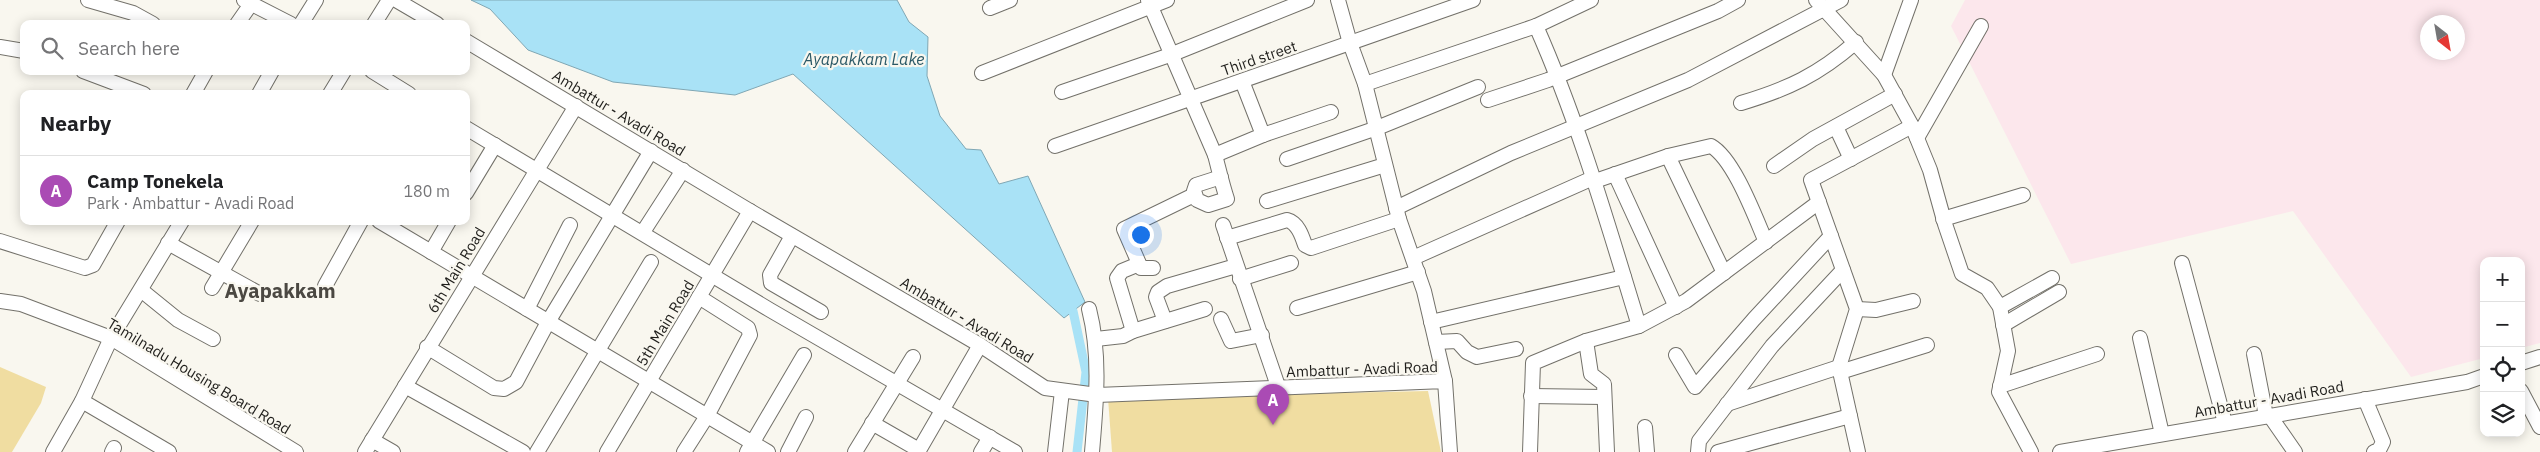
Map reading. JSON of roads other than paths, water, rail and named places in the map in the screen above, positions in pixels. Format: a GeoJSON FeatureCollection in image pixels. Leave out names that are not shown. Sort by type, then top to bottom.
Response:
{"type":"FeatureCollection","features":[{"type":"Feature","properties":{"kind":"street"},"geometry":{"type":"LineString","coordinates":[[88,0],[133,13],[146,20]]}},
{"type":"Feature","properties":{"kind":"street"},"geometry":{"type":"LineString","coordinates":[[304,20],[316,0]]}},
{"type":"Feature","properties":{"kind":"street"},"geometry":{"type":"LineString","coordinates":[[376,20],[389,0]]}},
{"type":"Feature","properties":{"kind":"street"},"geometry":{"type":"LineString","coordinates":[[396,0],[429,20]]}},
{"type":"Feature","properties":{"kind":"street"},"geometry":{"type":"LineString","coordinates":[[990,8],[1010,0]]}},
{"type":"Feature","properties":{"kind":"street"},"geometry":{"type":"LineString","coordinates":[[982,72],[1149,4],[1167,0]]}},
{"type":"Feature","properties":{"kind":"street"},"geometry":{"type":"LineString","coordinates":[[1062,92],[1170,55],[1307,0]]}},
{"type":"Feature","properties":{"kind":"street"},"geometry":{"type":"LineString","coordinates":[[1338,0],[1378,128],[1397,214],[1418,272],[1445,382]]}},
{"type":"Feature","properties":{"kind":"street","name":"Third street"},"geometry":{"type":"LineString","coordinates":[[1055,146],[1473,0]]}},
{"type":"Feature","properties":{"kind":"street"},"geometry":{"type":"LineString","coordinates":[[1365,84],[1536,26],[1591,0]]}},
{"type":"Feature","properties":{"kind":"street"},"geometry":{"type":"LineString","coordinates":[[1488,100],[1558,76],[1718,11],[1738,0]]}},
{"type":"Feature","properties":{"kind":"street"},"geometry":{"type":"LineString","coordinates":[[1279,389],[1225,231],[1287,220],[1292,222],[1301,233],[1305,245],[1311,248],[1397,214],[1511,153],[1688,80],[1821,4],[1841,0]]}},
{"type":"Feature","properties":{"kind":"street"},"geometry":{"type":"LineString","coordinates":[[1884,75],[1911,0]]}},
{"type":"Feature","properties":{"kind":"street"},"geometry":{"type":"LineString","coordinates":[[239,20],[248,2],[283,20]]}},
{"type":"Feature","properties":{"kind":"street"},"geometry":{"type":"LineString","coordinates":[[1149,4],[1215,155],[1221,177],[1226,199],[1208,205],[1197,200],[1194,195],[1196,185],[1221,177]]}},
{"type":"Feature","properties":{"kind":"street"},"geometry":{"type":"LineString","coordinates":[[1821,4],[1884,75],[1915,132],[1930,170],[1943,219],[1962,274],[1987,288],[2000,307],[2008,351],[1999,392],[2031,452]]}},
{"type":"Feature","properties":{"kind":"street"},"geometry":{"type":"LineString","coordinates":[[1536,26],[1558,76],[1576,127],[1639,326]]}},
{"type":"Feature","properties":{"kind":"street"},"geometry":{"type":"LineString","coordinates":[[1858,452],[1840,370],[1857,309],[1812,180],[1851,159],[1915,132],[1981,26]]}},
{"type":"Feature","properties":{"kind":"street"},"geometry":{"type":"LineString","coordinates":[[1740,103],[1802,81],[1820,71],[1856,42]]}},
{"type":"Feature","properties":{"kind":"street","name":"Ambattur - Avadi Road"},"geometry":{"type":"LineString","coordinates":[[470,43],[750,212],[980,345],[1045,388],[1095,395],[1445,382],[1450,452]]}},
{"type":"Feature","properties":{"kind":"street"},"geometry":{"type":"LineString","coordinates":[[0,47],[20,50]]}},
{"type":"Feature","properties":{"kind":"street"},"geometry":{"type":"LineString","coordinates":[[94,75],[133,90]]}},
{"type":"Feature","properties":{"kind":"street"},"geometry":{"type":"LineString","coordinates":[[195,90],[204,75]]}},
{"type":"Feature","properties":{"kind":"street"},"geometry":{"type":"LineString","coordinates":[[261,90],[270,75]]}},
{"type":"Feature","properties":{"kind":"street"},"geometry":{"type":"LineString","coordinates":[[332,90],[342,75]]}},
{"type":"Feature","properties":{"kind":"street"},"geometry":{"type":"LineString","coordinates":[[378,75],[403,90]]}},
{"type":"Feature","properties":{"kind":"street"},"geometry":{"type":"LineString","coordinates":[[1242,81],[1263,135]]}},
{"type":"Feature","properties":{"kind":"street"},"geometry":{"type":"LineString","coordinates":[[1287,159],[1378,128],[1478,87]]}},
{"type":"Feature","properties":{"kind":"street"},"geometry":{"type":"LineString","coordinates":[[1774,166],[1836,127],[1895,94]]}},
{"type":"Feature","properties":{"kind":"street","name":"6th Main Road"},"geometry":{"type":"LineString","coordinates":[[369,446],[470,276],[576,106]]}},
{"type":"Feature","properties":{"kind":"street"},"geometry":{"type":"LineString","coordinates":[[1215,155],[1263,135],[1332,112]]}},
{"type":"Feature","properties":{"kind":"street"},"geometry":{"type":"LineString","coordinates":[[1836,127],[1851,159]]}},
{"type":"Feature","properties":{"kind":"street"},"geometry":{"type":"LineString","coordinates":[[470,130],[643,232],[712,275],[1015,452]]}},
{"type":"Feature","properties":{"kind":"street"},"geometry":{"type":"LineString","coordinates":[[470,186],[495,145]]}},
{"type":"Feature","properties":{"kind":"street"},"geometry":{"type":"LineString","coordinates":[[1413,258],[1594,180],[1668,156],[1711,146],[1719,151],[1742,188],[1766,242]]}},
{"type":"Feature","properties":{"kind":"street"},"geometry":{"type":"LineString","coordinates":[[427,347],[494,388],[504,388],[516,382],[548,322],[651,151]]}},
{"type":"Feature","properties":{"kind":"street"},"geometry":{"type":"LineString","coordinates":[[1668,156],[1724,273]]}},
{"type":"Feature","properties":{"kind":"street"},"geometry":{"type":"LineString","coordinates":[[1267,201],[1385,165]]}},
{"type":"Feature","properties":{"kind":"street"},"geometry":{"type":"LineString","coordinates":[[643,232],[683,170]]}},
{"type":"Feature","properties":{"kind":"street"},"geometry":{"type":"LineString","coordinates":[[1615,174],[1676,307]]}},
{"type":"Feature","properties":{"kind":"street"},"geometry":{"type":"LineString","coordinates":[[1153,268],[1144,269],[1139,264],[1124,229],[1194,195]]}},
{"type":"Feature","properties":{"kind":"street"},"geometry":{"type":"LineString","coordinates":[[1943,219],[2023,195]]}},
{"type":"Feature","properties":{"kind":"street"},"geometry":{"type":"LineString","coordinates":[[1530,452],[1533,363],[1586,341],[1639,326],[1676,307],[1819,202]]}},
{"type":"Feature","properties":{"kind":"street","name":"5th Main Road"},"geometry":{"type":"LineString","coordinates":[[607,452],[750,212]]}},
{"type":"Feature","properties":{"kind":"street"},"geometry":{"type":"LineString","coordinates":[[0,241],[85,268],[92,265],[116,225]]}},
{"type":"Feature","properties":{"kind":"street"},"geometry":{"type":"LineString","coordinates":[[53,452],[82,401],[111,338],[179,225]]}},
{"type":"Feature","properties":{"kind":"street"},"geometry":{"type":"LineString","coordinates":[[212,288],[250,225]]}},
{"type":"Feature","properties":{"kind":"street"},"geometry":{"type":"LineString","coordinates":[[325,286],[359,225]]}},
{"type":"Feature","properties":{"kind":"street"},"geometry":{"type":"LineString","coordinates":[[386,225],[707,416],[749,447],[768,452]]}},
{"type":"Feature","properties":{"kind":"street"},"geometry":{"type":"LineString","coordinates":[[430,252],[447,225]]}},
{"type":"Feature","properties":{"kind":"street"},"geometry":{"type":"LineString","coordinates":[[527,309],[570,225]]}},
{"type":"Feature","properties":{"kind":"street"},"geometry":{"type":"LineString","coordinates":[[792,236],[770,275],[771,283],[821,312]]}},
{"type":"Feature","properties":{"kind":"street"},"geometry":{"type":"LineString","coordinates":[[1676,355],[1695,387],[1754,319],[1831,236]]}},
{"type":"Feature","properties":{"kind":"street"},"geometry":{"type":"LineString","coordinates":[[168,243],[260,294]]}},
{"type":"Feature","properties":{"kind":"street"},"geometry":{"type":"LineString","coordinates":[[537,452],[650,262]]}},
{"type":"Feature","properties":{"kind":"street"},"geometry":{"type":"LineString","coordinates":[[1165,321],[1156,297],[1158,292],[1167,286],[1291,263]]}},
{"type":"Feature","properties":{"kind":"street"},"geometry":{"type":"LineString","coordinates":[[2182,263],[2225,423]]}},
{"type":"Feature","properties":{"kind":"street"},"geometry":{"type":"LineString","coordinates":[[1133,330],[1117,278],[1122,271],[1139,264]]}},
{"type":"Feature","properties":{"kind":"street"},"geometry":{"type":"LineString","coordinates":[[1698,452],[1699,441],[1772,346],[1843,270]]}},
{"type":"Feature","properties":{"kind":"street"},"geometry":{"type":"LineString","coordinates":[[1297,308],[1418,272]]}},
{"type":"Feature","properties":{"kind":"street"},"geometry":{"type":"LineString","coordinates":[[1431,322],[1624,277]]}},
{"type":"Feature","properties":{"kind":"street"},"geometry":{"type":"LineString","coordinates":[[2000,307],[2052,278]]}},
{"type":"Feature","properties":{"kind":"street"},"geometry":{"type":"LineString","coordinates":[[141,290],[178,320],[213,339]]}},
{"type":"Feature","properties":{"kind":"street"},"geometry":{"type":"LineString","coordinates":[[2003,325],[2059,292]]}},
{"type":"Feature","properties":{"kind":"street"},"geometry":{"type":"LineString","coordinates":[[684,452],[707,416],[750,335],[748,328],[699,298]]}},
{"type":"Feature","properties":{"kind":"street","name":"Tamilnadu Housing Board Road"},"geometry":{"type":"LineString","coordinates":[[0,301],[21,304],[111,338],[296,452]]}},
{"type":"Feature","properties":{"kind":"street"},"geometry":{"type":"LineString","coordinates":[[1857,309],[1876,310],[1913,302]]}},
{"type":"Feature","properties":{"kind":"street"},"geometry":{"type":"LineString","coordinates":[[1089,309],[1096,339],[1092,452]]}},
{"type":"Feature","properties":{"kind":"street"},"geometry":{"type":"LineString","coordinates":[[1096,339],[1123,336],[1133,330],[1205,309]]}},
{"type":"Feature","properties":{"kind":"street"},"geometry":{"type":"LineString","coordinates":[[1221,319],[1231,340],[1262,335]]}},
{"type":"Feature","properties":{"kind":"street"},"geometry":{"type":"LineString","coordinates":[[2140,338],[2162,434]]}},
{"type":"Feature","properties":{"kind":"street"},"geometry":{"type":"LineString","coordinates":[[1436,342],[1457,340],[1467,352],[1477,357],[1516,349]]}},
{"type":"Feature","properties":{"kind":"street"},"geometry":{"type":"LineString","coordinates":[[1586,341],[1591,374],[1604,384],[1607,452]]}},
{"type":"Feature","properties":{"kind":"street"},"geometry":{"type":"LineString","coordinates":[[872,423],[918,451],[980,345]]}},
{"type":"Feature","properties":{"kind":"street"},"geometry":{"type":"LineString","coordinates":[[1727,404],[1927,345]]}},
{"type":"Feature","properties":{"kind":"street"},"geometry":{"type":"LineString","coordinates":[[2000,386],[2097,354]]}},
{"type":"Feature","properties":{"kind":"street"},"geometry":{"type":"LineString","coordinates":[[2254,354],[2268,416],[2295,452]]}},
{"type":"Feature","properties":{"kind":"street"},"geometry":{"type":"LineString","coordinates":[[749,447],[804,355]]}},
{"type":"Feature","properties":{"kind":"street"},"geometry":{"type":"LineString","coordinates":[[2525,362],[2540,356]]}},
{"type":"Feature","properties":{"kind":"street"},"geometry":{"type":"LineString","coordinates":[[855,452],[913,357]]}},
{"type":"Feature","properties":{"kind":"street","name":"Ambattur - Avadi Road"},"geometry":{"type":"LineString","coordinates":[[2060,452],[2467,382],[2480,377]]}},
{"type":"Feature","properties":{"kind":"street"},"geometry":{"type":"LineString","coordinates":[[405,386],[523,452]]}},
{"type":"Feature","properties":{"kind":"street"},"geometry":{"type":"LineString","coordinates":[[1055,452],[1068,392]]}},
{"type":"Feature","properties":{"kind":"street"},"geometry":{"type":"LineString","coordinates":[[2522,392],[2540,427]]}},
{"type":"Feature","properties":{"kind":"street"},"geometry":{"type":"LineString","coordinates":[[1531,396],[1604,397]]}},
{"type":"Feature","properties":{"kind":"street"},"geometry":{"type":"LineString","coordinates":[[2365,399],[2383,442],[2379,450],[2374,452]]}},
{"type":"Feature","properties":{"kind":"street"},"geometry":{"type":"LineString","coordinates":[[82,401],[169,452]]}},
{"type":"Feature","properties":{"kind":"street"},"geometry":{"type":"LineString","coordinates":[[1718,452],[1850,416]]}},
{"type":"Feature","properties":{"kind":"street"},"geometry":{"type":"LineString","coordinates":[[788,452],[806,417]]}},
{"type":"Feature","properties":{"kind":"street"},"geometry":{"type":"LineString","coordinates":[[1645,427],[1647,452]]}},
{"type":"Feature","properties":{"kind":"street"},"geometry":{"type":"LineString","coordinates":[[982,452],[990,438]]}},
{"type":"Feature","properties":{"kind":"street"},"geometry":{"type":"LineString","coordinates":[[369,446],[393,452]]}},
{"type":"Feature","properties":{"kind":"water","name":"Ayapakkam Lake"},"geometry":{"type":"Polygon","coordinates":[[[471,0],[897,0],[909,22],[928,37],[927,76],[940,116],[966,149],[981,150],[999,184],[1028,176],[1085,302],[1064,318],[793,74],[735,95],[613,82],[528,50],[490,9],[471,0]]]}},
{"type":"Feature","properties":{"kind":"waterway"},"geometry":{"type":"LineString","coordinates":[[1073,311],[1086,372],[1077,452]]}},
{"type":"Feature","properties":{"kind":"place","name":"Camp Tonekela"},"geometry":{"type":"Point","coordinates":[1273,425]}},
{"type":"Feature","properties":{"kind":"district","name":"Ayapakkam"},"geometry":{"type":"Point","coordinates":[280,290]}}]}
